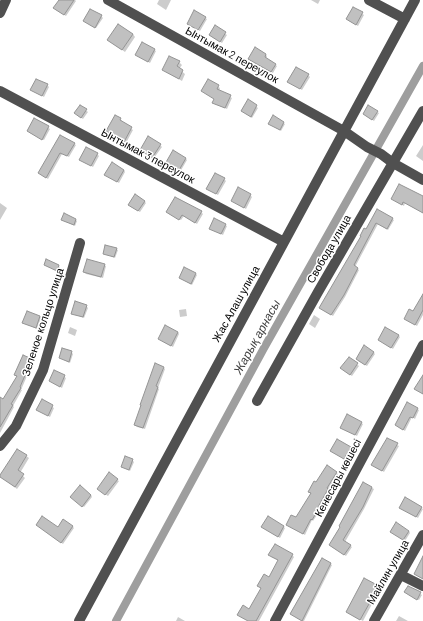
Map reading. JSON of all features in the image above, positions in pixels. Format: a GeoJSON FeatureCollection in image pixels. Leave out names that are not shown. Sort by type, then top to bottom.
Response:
{"type":"FeatureCollection","features":[{"type":"Feature","properties":{"kind":"street","name":"Ынтымак 2 переулок"},"geometry":{"type":"LineString","coordinates":[[108,0],[344,131],[367,147],[423,180]]}},
{"type":"Feature","properties":{"kind":"street"},"geometry":{"type":"LineString","coordinates":[[368,0],[405,20]]}},
{"type":"Feature","properties":{"kind":"street","name":"Жас Алаш улица"},"geometry":{"type":"LineString","coordinates":[[79,621],[415,0]]}},
{"type":"Feature","properties":{"kind":"street","name":"Ынтымак 3 переулок"},"geometry":{"type":"LineString","coordinates":[[0,91],[284,242]]}},
{"type":"Feature","properties":{"kind":"street","name":"Свобода улица"},"geometry":{"type":"LineString","coordinates":[[257,401],[318,292],[423,111]]}},
{"type":"Feature","properties":{"kind":"street","name":"Зеленое кольцо улица"},"geometry":{"type":"LineString","coordinates":[[0,446],[16,426],[43,370],[80,243]]}},
{"type":"Feature","properties":{"kind":"street","name":"Кенесары көшесі"},"geometry":{"type":"LineString","coordinates":[[275,621],[423,346]]}},
{"type":"Feature","properties":{"kind":"street","name":"Майлин улица"},"geometry":{"type":"LineString","coordinates":[[374,621],[423,535]]}},
{"type":"Feature","properties":{"kind":"street"},"geometry":{"type":"LineString","coordinates":[[400,575],[423,586]]}},
{"type":"Feature","properties":{"kind":"building"},"geometry":{"type":"Polygon","coordinates":[[[59,0],[74,0],[64,15],[53,8],[59,0]]]}},
{"type":"Feature","properties":{"kind":"building"},"geometry":{"type":"Polygon","coordinates":[[[353,7],[363,12],[356,25],[346,19],[353,7]]]}},
{"type":"Feature","properties":{"kind":"building"},"geometry":{"type":"Polygon","coordinates":[[[90,9],[102,15],[95,28],[83,21],[90,9]]]}},
{"type":"Feature","properties":{"kind":"building"},"geometry":{"type":"Polygon","coordinates":[[[194,10],[206,17],[198,30],[187,24],[194,10]]]}},
{"type":"Feature","properties":{"kind":"building"},"geometry":{"type":"Polygon","coordinates":[[[118,24],[133,34],[122,50],[107,40],[118,24]]]}},
{"type":"Feature","properties":{"kind":"building"},"geometry":{"type":"Polygon","coordinates":[[[215,25],[226,32],[220,42],[209,35],[215,25]]]}},
{"type":"Feature","properties":{"kind":"building"},"geometry":{"type":"Polygon","coordinates":[[[142,42],[155,49],[148,62],[135,55],[142,42]]]}},
{"type":"Feature","properties":{"kind":"building"},"geometry":{"type":"Polygon","coordinates":[[[255,47],[266,54],[265,57],[276,64],[271,72],[248,59],[255,47]]]}},
{"type":"Feature","properties":{"kind":"building"},"geometry":{"type":"Polygon","coordinates":[[[169,56],[180,61],[177,66],[183,70],[179,79],[162,70],[169,56]]]}},
{"type":"Feature","properties":{"kind":"building"},"geometry":{"type":"Polygon","coordinates":[[[296,67],[309,74],[300,89],[287,82],[296,67]]]}},
{"type":"Feature","properties":{"kind":"building"},"geometry":{"type":"Polygon","coordinates":[[[36,79],[48,84],[42,96],[30,90],[36,79]]]}},
{"type":"Feature","properties":{"kind":"building"},"geometry":{"type":"Polygon","coordinates":[[[208,79],[219,85],[217,89],[231,95],[225,108],[212,103],[214,99],[201,91],[208,79]]]}},
{"type":"Feature","properties":{"kind":"building"},"geometry":{"type":"Polygon","coordinates":[[[248,99],[257,105],[251,117],[241,111],[248,99]]]}},
{"type":"Feature","properties":{"kind":"building"},"geometry":{"type":"Polygon","coordinates":[[[80,105],[87,109],[81,118],[74,113],[80,105]]]}},
{"type":"Feature","properties":{"kind":"building"},"geometry":{"type":"Polygon","coordinates":[[[368,105],[378,111],[372,120],[363,114],[368,105]]]}},
{"type":"Feature","properties":{"kind":"building"},"geometry":{"type":"Polygon","coordinates":[[[115,115],[121,118],[120,120],[132,127],[124,142],[106,131],[115,115]]]}},
{"type":"Feature","properties":{"kind":"building"},"geometry":{"type":"Polygon","coordinates":[[[273,115],[284,122],[280,130],[268,124],[273,115]]]}},
{"type":"Feature","properties":{"kind":"building"},"geometry":{"type":"Polygon","coordinates":[[[34,118],[49,126],[42,140],[27,131],[34,118]]]}},
{"type":"Feature","properties":{"kind":"building"},"geometry":{"type":"Polygon","coordinates":[[[60,135],[75,143],[67,156],[60,153],[46,178],[38,173],[60,135]]]}},
{"type":"Feature","properties":{"kind":"building"},"geometry":{"type":"Polygon","coordinates":[[[148,136],[161,144],[152,158],[140,150],[148,136]]]}},
{"type":"Feature","properties":{"kind":"building"},"geometry":{"type":"Polygon","coordinates":[[[86,147],[98,153],[91,166],[79,160],[86,147]]]}},
{"type":"Feature","properties":{"kind":"building"},"geometry":{"type":"Polygon","coordinates":[[[173,150],[186,158],[178,172],[165,164],[173,150]]]}},
{"type":"Feature","properties":{"kind":"building"},"geometry":{"type":"Polygon","coordinates":[[[112,162],[124,170],[117,182],[104,175],[112,162]]]}},
{"type":"Feature","properties":{"kind":"building"},"geometry":{"type":"Polygon","coordinates":[[[215,173],[225,178],[216,194],[206,189],[215,173]]]}},
{"type":"Feature","properties":{"kind":"building"},"geometry":{"type":"Polygon","coordinates":[[[399,184],[423,196],[423,213],[403,202],[402,205],[391,199],[399,184]]]}},
{"type":"Feature","properties":{"kind":"building"},"geometry":{"type":"Polygon","coordinates":[[[238,187],[251,194],[244,208],[231,201],[238,187]]]}},
{"type":"Feature","properties":{"kind":"building"},"geometry":{"type":"Polygon","coordinates":[[[135,194],[145,201],[138,211],[128,205],[135,194]]]}},
{"type":"Feature","properties":{"kind":"building"},"geometry":{"type":"Polygon","coordinates":[[[175,197],[202,211],[195,223],[182,215],[179,220],[166,212],[175,197]]]}},
{"type":"Feature","properties":{"kind":"building"},"geometry":{"type":"Polygon","coordinates":[[[377,209],[393,218],[387,229],[376,223],[354,265],[358,268],[344,295],[331,315],[319,308],[361,236],[364,228],[366,229],[377,209]]]}},
{"type":"Feature","properties":{"kind":"building"},"geometry":{"type":"Polygon","coordinates":[[[64,213],[76,219],[74,225],[61,220],[64,213]]]}},
{"type":"Feature","properties":{"kind":"building"},"geometry":{"type":"Polygon","coordinates":[[[214,218],[226,224],[221,234],[209,229],[214,218]]]}},
{"type":"Feature","properties":{"kind":"building"},"geometry":{"type":"Polygon","coordinates":[[[105,245],[117,248],[114,257],[103,254],[105,245]]]}},
{"type":"Feature","properties":{"kind":"building"},"geometry":{"type":"Polygon","coordinates":[[[46,259],[59,265],[57,271],[44,265],[46,259]]]}},
{"type":"Feature","properties":{"kind":"building"},"geometry":{"type":"Polygon","coordinates":[[[87,259],[105,264],[101,277],[83,272],[87,259]]]}},
{"type":"Feature","properties":{"kind":"building"},"geometry":{"type":"Polygon","coordinates":[[[184,267],[196,273],[191,284],[179,278],[184,267]]]}},
{"type":"Feature","properties":{"kind":"building"},"geometry":{"type":"Polygon","coordinates":[[[423,294],[423,310],[415,325],[404,319],[409,309],[413,311],[423,294]]]}},
{"type":"Feature","properties":{"kind":"building"},"geometry":{"type":"Polygon","coordinates":[[[75,301],[87,305],[83,317],[71,314],[75,301]]]}},
{"type":"Feature","properties":{"kind":"building"},"geometry":{"type":"Polygon","coordinates":[[[27,311],[40,316],[36,328],[22,323],[27,311]]]}},
{"type":"Feature","properties":{"kind":"building"},"geometry":{"type":"Polygon","coordinates":[[[165,325],[178,332],[171,346],[158,339],[165,325]]]}},
{"type":"Feature","properties":{"kind":"building"},"geometry":{"type":"Polygon","coordinates":[[[385,327],[399,335],[391,348],[378,340],[385,327]]]}},
{"type":"Feature","properties":{"kind":"building"},"geometry":{"type":"Polygon","coordinates":[[[364,345],[374,352],[365,365],[356,359],[364,345]]]}},
{"type":"Feature","properties":{"kind":"building"},"geometry":{"type":"Polygon","coordinates":[[[62,348],[72,351],[69,362],[59,358],[62,348]]]}},
{"type":"Feature","properties":{"kind":"building"},"geometry":{"type":"Polygon","coordinates":[[[23,355],[32,359],[20,387],[21,388],[11,404],[13,405],[0,427],[0,397],[3,399],[17,376],[14,375],[23,355]]]}},
{"type":"Feature","properties":{"kind":"building"},"geometry":{"type":"Polygon","coordinates":[[[349,357],[358,363],[350,375],[340,368],[349,357]]]}},
{"type":"Feature","properties":{"kind":"building"},"geometry":{"type":"Polygon","coordinates":[[[155,363],[164,367],[156,386],[158,387],[143,428],[134,425],[155,363]]]}},
{"type":"Feature","properties":{"kind":"building"},"geometry":{"type":"Polygon","coordinates":[[[54,370],[65,375],[60,387],[49,381],[54,370]]]}},
{"type":"Feature","properties":{"kind":"building"},"geometry":{"type":"Polygon","coordinates":[[[423,375],[423,394],[414,389],[423,375]]]}},
{"type":"Feature","properties":{"kind":"building"},"geometry":{"type":"Polygon","coordinates":[[[42,399],[53,405],[48,416],[36,410],[42,399]]]}},
{"type":"Feature","properties":{"kind":"building"},"geometry":{"type":"Polygon","coordinates":[[[407,402],[418,408],[413,418],[410,417],[403,430],[395,425],[407,402]]]}},
{"type":"Feature","properties":{"kind":"building"},"geometry":{"type":"Polygon","coordinates":[[[347,414],[362,422],[355,435],[340,428],[347,414]]]}},
{"type":"Feature","properties":{"kind":"building"},"geometry":{"type":"Polygon","coordinates":[[[387,438],[398,443],[382,471],[371,465],[387,438]]]}},
{"type":"Feature","properties":{"kind":"building"},"geometry":{"type":"Polygon","coordinates":[[[337,439],[351,447],[344,459],[330,451],[337,439]]]}},
{"type":"Feature","properties":{"kind":"building"},"geometry":{"type":"Polygon","coordinates":[[[17,449],[27,455],[18,470],[24,474],[15,487],[0,477],[0,475],[17,449]]]}},
{"type":"Feature","properties":{"kind":"building"},"geometry":{"type":"Polygon","coordinates":[[[125,456],[133,459],[129,470],[121,467],[125,456]]]}},
{"type":"Feature","properties":{"kind":"building"},"geometry":{"type":"Polygon","coordinates":[[[327,465],[337,472],[327,488],[328,489],[317,509],[318,510],[303,534],[286,525],[291,515],[296,517],[311,493],[308,492],[314,481],[316,482],[327,465]]]}},
{"type":"Feature","properties":{"kind":"building"},"geometry":{"type":"Polygon","coordinates":[[[109,472],[118,479],[105,495],[97,489],[109,472]]]}},
{"type":"Feature","properties":{"kind":"building"},"geometry":{"type":"Polygon","coordinates":[[[363,482],[372,487],[363,507],[343,540],[351,545],[344,555],[329,545],[363,482]]]}},
{"type":"Feature","properties":{"kind":"building"},"geometry":{"type":"Polygon","coordinates":[[[80,485],[91,495],[82,507],[70,497],[80,485]]]}},
{"type":"Feature","properties":{"kind":"building"},"geometry":{"type":"Polygon","coordinates":[[[405,497],[422,507],[416,517],[399,508],[405,497]]]}},
{"type":"Feature","properties":{"kind":"building"},"geometry":{"type":"Polygon","coordinates":[[[42,516],[58,527],[63,519],[73,526],[61,543],[36,525],[42,516]]]}},
{"type":"Feature","properties":{"kind":"building"},"geometry":{"type":"Polygon","coordinates":[[[268,516],[284,526],[278,537],[261,527],[268,516]]]}},
{"type":"Feature","properties":{"kind":"building"},"geometry":{"type":"Polygon","coordinates":[[[396,522],[409,531],[403,540],[390,532],[396,522]]]}},
{"type":"Feature","properties":{"kind":"building"},"geometry":{"type":"Polygon","coordinates":[[[275,544],[293,554],[256,621],[248,621],[237,615],[243,605],[249,609],[261,588],[257,586],[264,574],[269,577],[278,560],[268,555],[275,544]]]}},
{"type":"Feature","properties":{"kind":"building"},"geometry":{"type":"Polygon","coordinates":[[[423,556],[423,579],[414,574],[423,556]]]}},
{"type":"Feature","properties":{"kind":"building"},"geometry":{"type":"Polygon","coordinates":[[[322,558],[331,563],[302,621],[290,614],[322,558]]]}},
{"type":"Feature","properties":{"kind":"building"},"geometry":{"type":"Polygon","coordinates":[[[364,578],[379,586],[360,620],[346,612],[364,578]]]}},
{"type":"Feature","properties":{"kind":"building"},"geometry":{"type":"Polygon","coordinates":[[[408,586],[421,592],[417,600],[404,592],[408,586]]]}},
{"type":"Feature","properties":{"kind":"waterway","name":"Жарық арнасы"},"geometry":{"type":"LineString","coordinates":[[116,621],[264,348],[423,66]]}}]}
